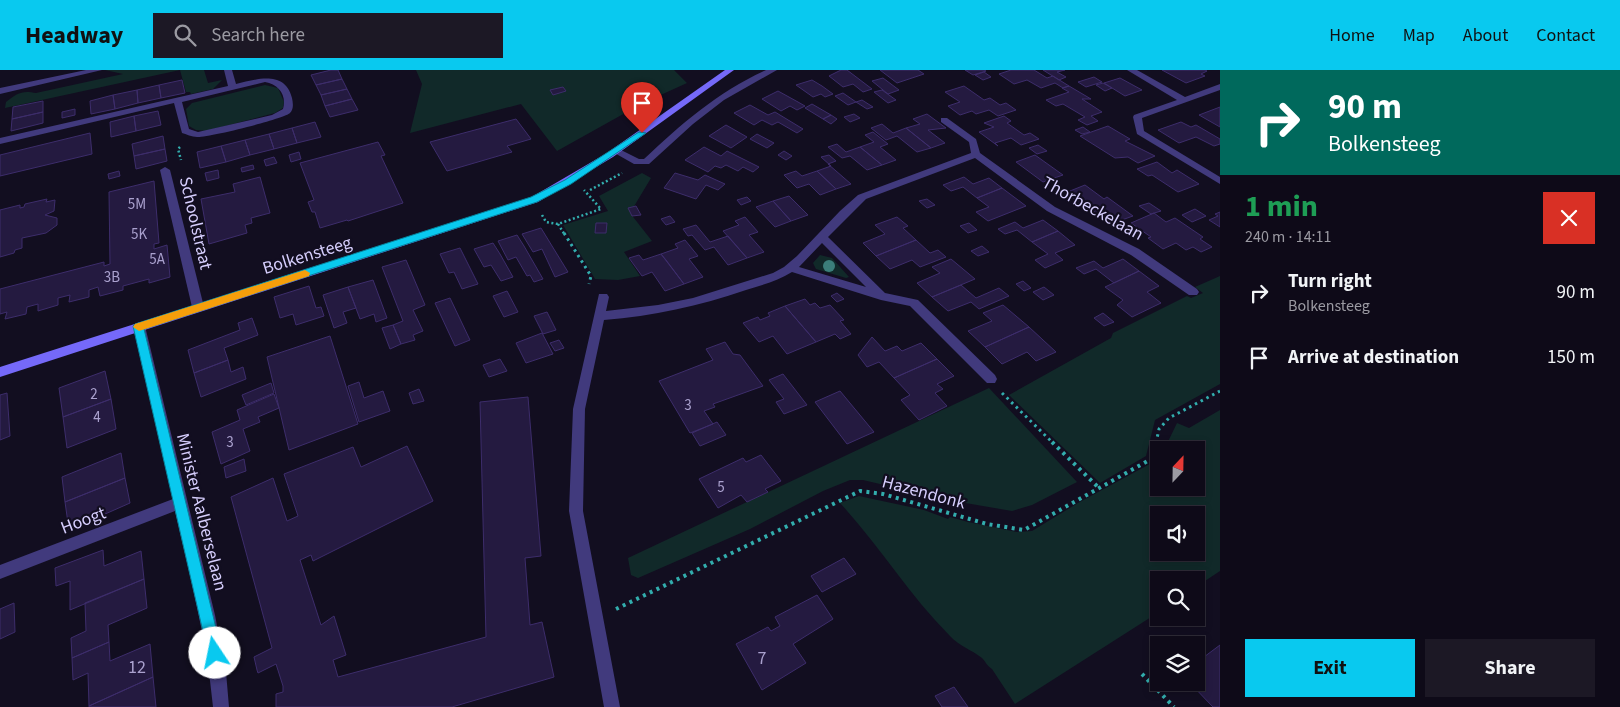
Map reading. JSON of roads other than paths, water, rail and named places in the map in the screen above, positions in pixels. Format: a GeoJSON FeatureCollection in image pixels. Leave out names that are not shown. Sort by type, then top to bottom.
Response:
{"type":"FeatureCollection","features":[{"type":"Feature","properties":{"kind":"street"},"geometry":{"type":"LineString","coordinates":[[0,100],[0,91],[98,70]]}},
{"type":"Feature","properties":{"kind":"street"},"geometry":{"type":"LineString","coordinates":[[228,70],[233,87]]}},
{"type":"Feature","properties":{"kind":"street","name":"Bolkensteeg"},"geometry":{"type":"LineString","coordinates":[[0,372],[534,200],[568,182],[616,151],[730,70]]}},
{"type":"Feature","properties":{"kind":"street"},"geometry":{"type":"LineString","coordinates":[[616,151],[637,162],[646,162],[687,123],[720,98],[756,77],[773,70]]}},
{"type":"Feature","properties":{"kind":"street"},"geometry":{"type":"LineString","coordinates":[[1131,70],[1184,100]]}},
{"type":"Feature","properties":{"kind":"street"},"geometry":{"type":"LineString","coordinates":[[0,140],[264,80],[282,84],[289,107],[287,111],[275,117],[209,133],[190,134],[183,127],[178,101]]}},
{"type":"Feature","properties":{"kind":"street"},"geometry":{"type":"LineString","coordinates":[[1219,89],[1137,117],[1140,132],[1220,181]]}},
{"type":"Feature","properties":{"kind":"street","name":"Thorbeckelaan"},"geometry":{"type":"LineString","coordinates":[[944,120],[973,141],[976,154],[1051,209],[1135,252],[1192,292]]}},
{"type":"Feature","properties":{"kind":"street"},"geometry":{"type":"LineString","coordinates":[[600,316],[644,313],[694,303],[760,281],[791,268],[846,209],[862,197],[976,154]]}},
{"type":"Feature","properties":{"kind":"street","name":"Schoolstraat"},"geometry":{"type":"LineString","coordinates":[[165,170],[198,307]]}},
{"type":"Feature","properties":{"kind":"street"},"geometry":{"type":"LineString","coordinates":[[821,236],[881,296]]}},
{"type":"Feature","properties":{"kind":"street"},"geometry":{"type":"LineString","coordinates":[[791,268],[881,296],[914,303],[991,379]]}},
{"type":"Feature","properties":{"kind":"street"},"geometry":{"type":"LineString","coordinates":[[603,297],[579,409],[576,512],[612,707]]}},
{"type":"Feature","properties":{"kind":"street","name":"Minister Aalberselaan"},"geometry":{"type":"LineString","coordinates":[[139,326],[207,615],[218,672],[221,707]]}},
{"type":"Feature","properties":{"kind":"street","name":"Hoogt"},"geometry":{"type":"LineString","coordinates":[[0,572],[180,502]]}}]}
